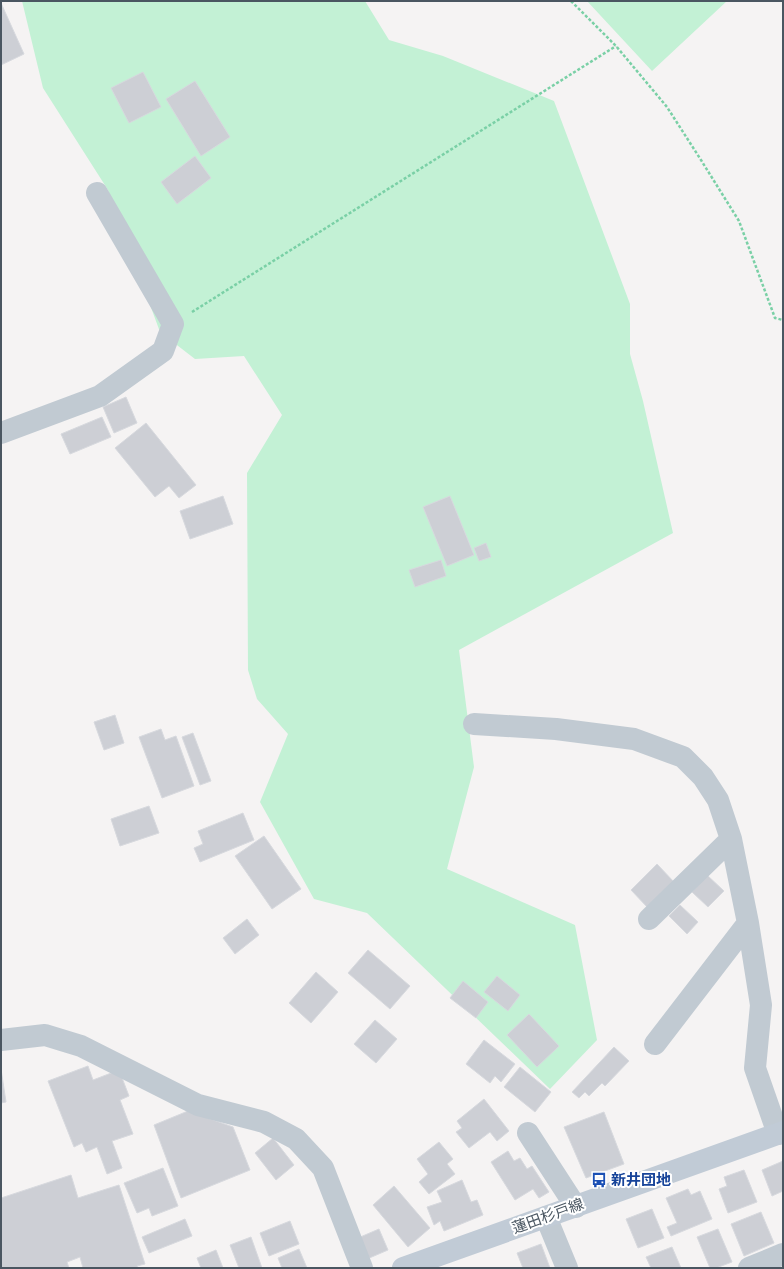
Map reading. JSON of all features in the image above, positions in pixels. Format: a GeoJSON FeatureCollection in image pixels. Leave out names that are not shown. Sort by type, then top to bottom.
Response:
{"type":"FeatureCollection","features":[{"type":"Feature","properties":{"kind":"main road","name":"蓮田杉戸線"},"geometry":{"type":"LineString","coordinates":[[417,1266],[546,1217],[780,1133]]}},
{"type":"Feature","properties":{"kind":"street"},"geometry":{"type":"LineString","coordinates":[[1,433],[100,396],[164,351],[172,324],[97,193]]}},
{"type":"Feature","properties":{"kind":"street"},"geometry":{"type":"LineString","coordinates":[[474,724],[556,729],[634,739],[683,757],[703,777],[718,800],[731,839],[748,923],[762,1005],[755,1068],[780,1133]]}},
{"type":"Feature","properties":{"kind":"street"},"geometry":{"type":"LineString","coordinates":[[649,919],[731,839]]}},
{"type":"Feature","properties":{"kind":"street"},"geometry":{"type":"LineString","coordinates":[[655,1044],[748,923]]}},
{"type":"Feature","properties":{"kind":"street"},"geometry":{"type":"LineString","coordinates":[[1,1040],[45,1035],[82,1046],[198,1105],[264,1122],[296,1139],[323,1168],[362,1268]]}},
{"type":"Feature","properties":{"kind":"street"},"geometry":{"type":"LineString","coordinates":[[528,1133],[576,1207]]}},
{"type":"Feature","properties":{"kind":"street"},"geometry":{"type":"LineString","coordinates":[[546,1217],[567,1268]]}},
{"type":"Feature","properties":{"kind":"street"},"geometry":{"type":"LineString","coordinates":[[749,1268],[783,1254]]}},
{"type":"Feature","properties":{"kind":"path"},"geometry":{"type":"LineString","coordinates":[[571,1],[616,46],[667,107],[739,221],[775,318],[783,320]]}},
{"type":"Feature","properties":{"kind":"path"},"geometry":{"type":"LineString","coordinates":[[172,324],[616,46]]}},
{"type":"Feature","properties":{"kind":"green space"},"geometry":{"type":"Polygon","coordinates":[[[22,1],[365,1],[389,40],[443,56],[554,101],[630,304],[630,354],[643,401],[673,533],[459,650],[474,767],[447,869],[575,925],[597,1040],[550,1089],[367,913],[314,899],[260,802],[288,734],[257,699],[248,670],[247,473],[282,415],[244,356],[195,359],[160,332],[108,190],[43,88],[22,1]]]}},
{"type":"Feature","properties":{"kind":"green space"},"geometry":{"type":"Polygon","coordinates":[[[587,1],[727,1],[652,71],[587,1]]]}},
{"type":"Feature","properties":{"kind":"building"},"geometry":{"type":"Polygon","coordinates":[[[1,3],[24,54],[1,65],[1,3]]]}},
{"type":"Feature","properties":{"kind":"building"},"geometry":{"type":"Polygon","coordinates":[[[143,72],[161,107],[129,123],[111,88],[143,72]]]}},
{"type":"Feature","properties":{"kind":"building"},"geometry":{"type":"Polygon","coordinates":[[[195,81],[230,137],[201,156],[166,99],[195,81]]]}},
{"type":"Feature","properties":{"kind":"building"},"geometry":{"type":"Polygon","coordinates":[[[195,156],[211,178],[177,204],[161,182],[195,156]]]}},
{"type":"Feature","properties":{"kind":"building"},"geometry":{"type":"Polygon","coordinates":[[[126,397],[137,423],[114,433],[103,407],[126,397]]]}},
{"type":"Feature","properties":{"kind":"building"},"geometry":{"type":"Polygon","coordinates":[[[102,417],[111,437],[70,454],[61,434],[102,417]]]}},
{"type":"Feature","properties":{"kind":"building"},"geometry":{"type":"Polygon","coordinates":[[[146,423],[196,485],[179,498],[169,486],[155,497],[115,448],[146,423]]]}},
{"type":"Feature","properties":{"kind":"building"},"geometry":{"type":"Polygon","coordinates":[[[223,496],[233,524],[190,539],[180,511],[223,496]]]}},
{"type":"Feature","properties":{"kind":"building"},"geometry":{"type":"Polygon","coordinates":[[[450,496],[474,555],[447,566],[423,507],[450,496]]]}},
{"type":"Feature","properties":{"kind":"building"},"geometry":{"type":"Polygon","coordinates":[[[486,543],[491,557],[479,561],[474,548],[486,543]]]}},
{"type":"Feature","properties":{"kind":"building"},"geometry":{"type":"Polygon","coordinates":[[[441,560],[446,576],[415,587],[409,570],[441,560]]]}},
{"type":"Feature","properties":{"kind":"building"},"geometry":{"type":"Polygon","coordinates":[[[115,715],[124,743],[104,750],[94,722],[115,715]]]}},
{"type":"Feature","properties":{"kind":"building"},"geometry":{"type":"Polygon","coordinates":[[[161,729],[165,740],[176,736],[194,786],[162,798],[139,737],[161,729]]]}},
{"type":"Feature","properties":{"kind":"building"},"geometry":{"type":"Polygon","coordinates":[[[193,733],[211,781],[200,785],[182,737],[193,733]]]}},
{"type":"Feature","properties":{"kind":"building"},"geometry":{"type":"Polygon","coordinates":[[[149,806],[159,833],[120,846],[111,819],[149,806]]]}},
{"type":"Feature","properties":{"kind":"building"},"geometry":{"type":"Polygon","coordinates":[[[243,813],[254,840],[200,862],[194,848],[203,844],[198,831],[243,813]]]}},
{"type":"Feature","properties":{"kind":"building"},"geometry":{"type":"Polygon","coordinates":[[[264,836],[301,889],[272,909],[235,856],[264,836]]]}},
{"type":"Feature","properties":{"kind":"building"},"geometry":{"type":"Polygon","coordinates":[[[657,864],[674,882],[648,908],[631,890],[657,864]]]}},
{"type":"Feature","properties":{"kind":"building"},"geometry":{"type":"Polygon","coordinates":[[[707,875],[724,891],[708,907],[692,892],[707,875]]]}},
{"type":"Feature","properties":{"kind":"building"},"geometry":{"type":"Polygon","coordinates":[[[680,905],[698,922],[687,934],[669,916],[680,905]]]}},
{"type":"Feature","properties":{"kind":"building"},"geometry":{"type":"Polygon","coordinates":[[[247,919],[259,935],[235,954],[223,938],[247,919]]]}},
{"type":"Feature","properties":{"kind":"building"},"geometry":{"type":"Polygon","coordinates":[[[368,950],[410,986],[390,1009],[348,973],[368,950]]]}},
{"type":"Feature","properties":{"kind":"building"},"geometry":{"type":"Polygon","coordinates":[[[316,972],[338,992],[311,1023],[289,1003],[316,972]]]}},
{"type":"Feature","properties":{"kind":"building"},"geometry":{"type":"Polygon","coordinates":[[[497,976],[520,995],[508,1011],[484,992],[497,976]]]}},
{"type":"Feature","properties":{"kind":"building"},"geometry":{"type":"Polygon","coordinates":[[[463,981],[488,1002],[476,1018],[450,998],[463,981]]]}},
{"type":"Feature","properties":{"kind":"building"},"geometry":{"type":"Polygon","coordinates":[[[529,1014],[559,1046],[537,1067],[507,1035],[529,1014]]]}},
{"type":"Feature","properties":{"kind":"building"},"geometry":{"type":"Polygon","coordinates":[[[375,1020],[397,1039],[376,1063],[354,1044],[375,1020]]]}},
{"type":"Feature","properties":{"kind":"building"},"geometry":{"type":"Polygon","coordinates":[[[484,1040],[515,1064],[501,1082],[495,1076],[490,1083],[466,1064],[484,1040]]]}},
{"type":"Feature","properties":{"kind":"building"},"geometry":{"type":"Polygon","coordinates":[[[614,1047],[629,1061],[605,1086],[602,1083],[589,1096],[585,1092],[579,1098],[572,1092],[614,1047]]]}},
{"type":"Feature","properties":{"kind":"building"},"geometry":{"type":"Polygon","coordinates":[[[88,1066],[93,1080],[119,1070],[129,1096],[120,1100],[133,1134],[112,1141],[122,1168],[107,1174],[97,1147],[86,1152],[82,1143],[74,1147],[48,1081],[88,1066]]]}},
{"type":"Feature","properties":{"kind":"building"},"geometry":{"type":"Polygon","coordinates":[[[520,1067],[551,1092],[535,1112],[504,1087],[520,1067]]]}},
{"type":"Feature","properties":{"kind":"building"},"geometry":{"type":"Polygon","coordinates":[[[1,1069],[6,1102],[1,1103],[1,1069]]]}},
{"type":"Feature","properties":{"kind":"building"},"geometry":{"type":"Polygon","coordinates":[[[484,1099],[509,1131],[497,1141],[490,1132],[469,1148],[456,1132],[462,1128],[457,1121],[484,1099]]]}},
{"type":"Feature","properties":{"kind":"building"},"geometry":{"type":"Polygon","coordinates":[[[188,1111],[233,1127],[250,1170],[181,1198],[154,1125],[188,1111]]]}},
{"type":"Feature","properties":{"kind":"building"},"geometry":{"type":"Polygon","coordinates":[[[604,1112],[624,1164],[586,1178],[564,1127],[604,1112]]]}},
{"type":"Feature","properties":{"kind":"building"},"geometry":{"type":"Polygon","coordinates":[[[273,1138],[294,1165],[276,1180],[255,1153],[273,1138]]]}},
{"type":"Feature","properties":{"kind":"building"},"geometry":{"type":"Polygon","coordinates":[[[439,1142],[453,1159],[447,1164],[455,1174],[429,1194],[419,1182],[428,1174],[417,1159],[439,1142]]]}},
{"type":"Feature","properties":{"kind":"building"},"geometry":{"type":"Polygon","coordinates":[[[508,1151],[514,1161],[520,1158],[527,1169],[532,1166],[549,1192],[539,1198],[533,1189],[515,1200],[491,1162],[508,1151]]]}},
{"type":"Feature","properties":{"kind":"building"},"geometry":{"type":"Polygon","coordinates":[[[783,1161],[783,1191],[772,1196],[762,1170],[783,1161]]]}},
{"type":"Feature","properties":{"kind":"building"},"geometry":{"type":"Polygon","coordinates":[[[163,1168],[178,1206],[152,1216],[149,1208],[137,1213],[124,1183],[163,1168]]]}},
{"type":"Feature","properties":{"kind":"building"},"geometry":{"type":"Polygon","coordinates":[[[744,1170],[757,1202],[728,1213],[719,1189],[727,1186],[724,1177],[744,1170]]]}},
{"type":"Feature","properties":{"kind":"building"},"geometry":{"type":"Polygon","coordinates":[[[71,1175],[78,1198],[119,1185],[145,1264],[137,1266],[138,1268],[83,1268],[80,1257],[67,1262],[69,1268],[1,1268],[1,1198],[71,1175]]]}},
{"type":"Feature","properties":{"kind":"building"},"geometry":{"type":"Polygon","coordinates":[[[462,1180],[471,1202],[477,1200],[483,1215],[444,1231],[440,1221],[434,1225],[427,1207],[442,1202],[437,1191],[462,1180]]]}},
{"type":"Feature","properties":{"kind":"building"},"geometry":{"type":"Polygon","coordinates":[[[394,1186],[430,1228],[408,1247],[373,1205],[394,1186]]]}},
{"type":"Feature","properties":{"kind":"building"},"geometry":{"type":"Polygon","coordinates":[[[688,1189],[691,1195],[700,1191],[712,1219],[671,1236],[667,1227],[677,1223],[666,1198],[688,1189]]]}},
{"type":"Feature","properties":{"kind":"building"},"geometry":{"type":"Polygon","coordinates":[[[652,1209],[664,1238],[638,1248],[626,1219],[652,1209]]]}},
{"type":"Feature","properties":{"kind":"building"},"geometry":{"type":"Polygon","coordinates":[[[761,1212],[774,1243],[744,1256],[731,1224],[761,1212]]]}},
{"type":"Feature","properties":{"kind":"building"},"geometry":{"type":"Polygon","coordinates":[[[185,1219],[192,1236],[149,1253],[142,1237],[185,1219]]]}},
{"type":"Feature","properties":{"kind":"building"},"geometry":{"type":"Polygon","coordinates":[[[290,1221],[299,1244],[269,1256],[260,1233],[290,1221]]]}},
{"type":"Feature","properties":{"kind":"building"},"geometry":{"type":"Polygon","coordinates":[[[379,1229],[388,1250],[367,1259],[358,1238],[379,1229]]]}},
{"type":"Feature","properties":{"kind":"building"},"geometry":{"type":"Polygon","coordinates":[[[718,1229],[732,1262],[716,1268],[710,1268],[697,1237],[718,1229]]]}},
{"type":"Feature","properties":{"kind":"building"},"geometry":{"type":"Polygon","coordinates":[[[251,1237],[262,1268],[239,1268],[230,1245],[251,1237]]]}},
{"type":"Feature","properties":{"kind":"building"},"geometry":{"type":"Polygon","coordinates":[[[541,1244],[550,1268],[523,1268],[517,1253],[541,1244]]]}},
{"type":"Feature","properties":{"kind":"building"},"geometry":{"type":"Polygon","coordinates":[[[672,1247],[681,1268],[651,1268],[646,1257],[672,1247]]]}},
{"type":"Feature","properties":{"kind":"building"},"geometry":{"type":"Polygon","coordinates":[[[299,1249],[307,1268],[282,1268],[278,1258],[299,1249]]]}},
{"type":"Feature","properties":{"kind":"building"},"geometry":{"type":"Polygon","coordinates":[[[216,1250],[223,1268],[201,1268],[197,1258],[216,1250]]]}},
{"type":"Feature","properties":{"kind":"place","name":"新井団地"},"geometry":{"type":"Point","coordinates":[599,1180]}}]}
